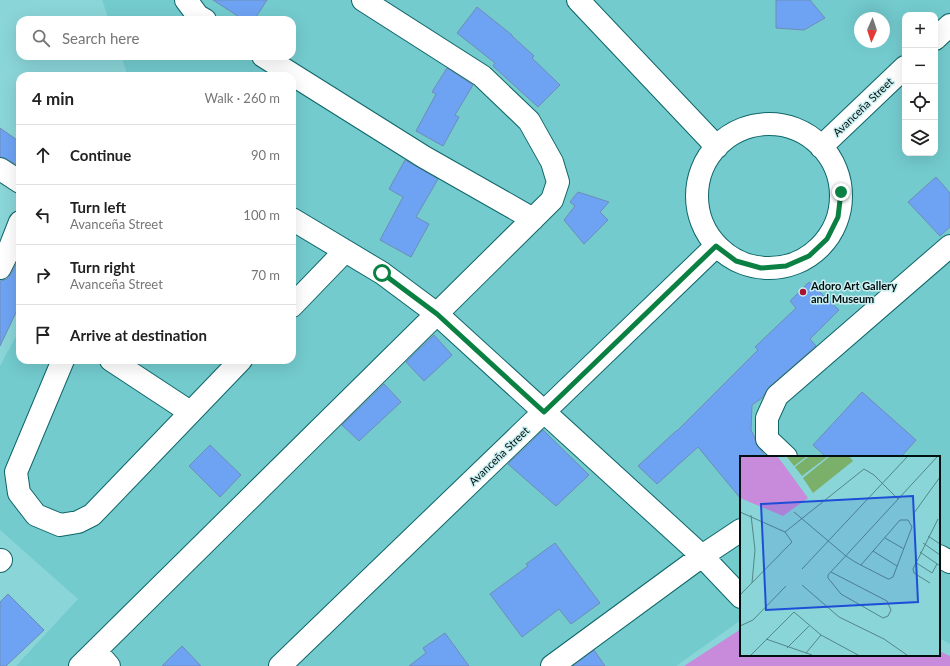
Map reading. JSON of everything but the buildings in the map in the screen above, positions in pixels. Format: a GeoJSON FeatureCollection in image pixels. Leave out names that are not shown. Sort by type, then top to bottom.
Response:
{"type":"FeatureCollection","features":[{"type":"Feature","properties":{"kind":"street"},"geometry":{"type":"LineString","coordinates":[[186,0],[198,16]]}},
{"type":"Feature","properties":{"kind":"street"},"geometry":{"type":"LineString","coordinates":[[95,661],[437,314],[552,200],[558,182],[552,162],[529,121],[482,76],[363,0]]}},
{"type":"Feature","properties":{"kind":"street"},"geometry":{"type":"LineString","coordinates":[[578,0],[602,23],[717,147]]}},
{"type":"Feature","properties":{"kind":"street"},"geometry":{"type":"LineString","coordinates":[[938,36],[950,24]]}},
{"type":"Feature","properties":{"kind":"street"},"geometry":{"type":"LineString","coordinates":[[268,60],[288,72]]}},
{"type":"Feature","properties":{"kind":"street","name":"Avanceña Street"},"geometry":{"type":"LineString","coordinates":[[821,147],[902,70]]}},
{"type":"Feature","properties":{"kind":"street"},"geometry":{"type":"LineString","coordinates":[[296,77],[424,156],[533,219]]}},
{"type":"Feature","properties":{"kind":"street"},"geometry":{"type":"LineString","coordinates":[[760,125],[783,126],[804,133],[821,147],[835,168],[841,192],[838,217],[827,239],[809,256],[786,266],[761,268],[736,261],[716,246],[703,227],[697,205],[698,182],[706,161],[717,147],[739,131],[760,125]]}},
{"type":"Feature","properties":{"kind":"street"},"geometry":{"type":"LineString","coordinates":[[0,169],[16,179]]}},
{"type":"Feature","properties":{"kind":"street"},"geometry":{"type":"LineString","coordinates":[[296,221],[382,273],[437,314],[702,556],[740,596]]}},
{"type":"Feature","properties":{"kind":"street"},"geometry":{"type":"LineString","coordinates":[[3,254],[16,230]]}},
{"type":"Feature","properties":{"kind":"street","name":"Avanceña Street"},"geometry":{"type":"LineString","coordinates":[[280,666],[716,246]]}},
{"type":"Feature","properties":{"kind":"street"},"geometry":{"type":"LineString","coordinates":[[785,456],[767,439],[767,418],[777,396],[950,246]]}},
{"type":"Feature","properties":{"kind":"street"},"geometry":{"type":"LineString","coordinates":[[296,302],[345,251]]}},
{"type":"Feature","properties":{"kind":"street"},"geometry":{"type":"LineString","coordinates":[[61,364],[16,472],[19,493],[36,515],[60,525],[78,522],[92,515],[236,364]]}},
{"type":"Feature","properties":{"kind":"street"},"geometry":{"type":"LineString","coordinates":[[117,364],[190,412]]}},
{"type":"Feature","properties":{"kind":"street"},"geometry":{"type":"LineString","coordinates":[[552,666],[702,556],[740,531]]}},
{"type":"Feature","properties":{"kind":"street"},"geometry":{"type":"LineString","coordinates":[[940,557],[950,562]]}},
{"type":"Feature","properties":{"kind":"shaded area"},"geometry":{"type":"Polygon","coordinates":[[[102,0],[950,0],[950,644],[940,639],[940,456],[740,456],[740,621],[676,666],[16,666],[78,599],[0,530],[0,366],[16,336],[16,364],[296,364],[296,72],[127,72],[122,60],[296,60],[296,16],[108,16],[102,0]]]}},
{"type":"Feature","properties":{"kind":"shaded area"},"geometry":{"type":"Polygon","coordinates":[[[740,630],[740,656],[940,656],[940,651],[950,656],[950,666],[684,666],[740,630]]]}},
{"type":"Feature","properties":{"kind":"place","name":"Adoro Art Gallery and Museum"},"geometry":{"type":"Point","coordinates":[803,292]}},
{"type":"Feature","properties":{"kind":"route"},"geometry":{"type":"LineString","coordinates":[[382,273],[437,314],[544,412],[716,246],[736,261],[761,268],[786,266],[809,256],[827,239],[838,217],[841,192]]}}]}
